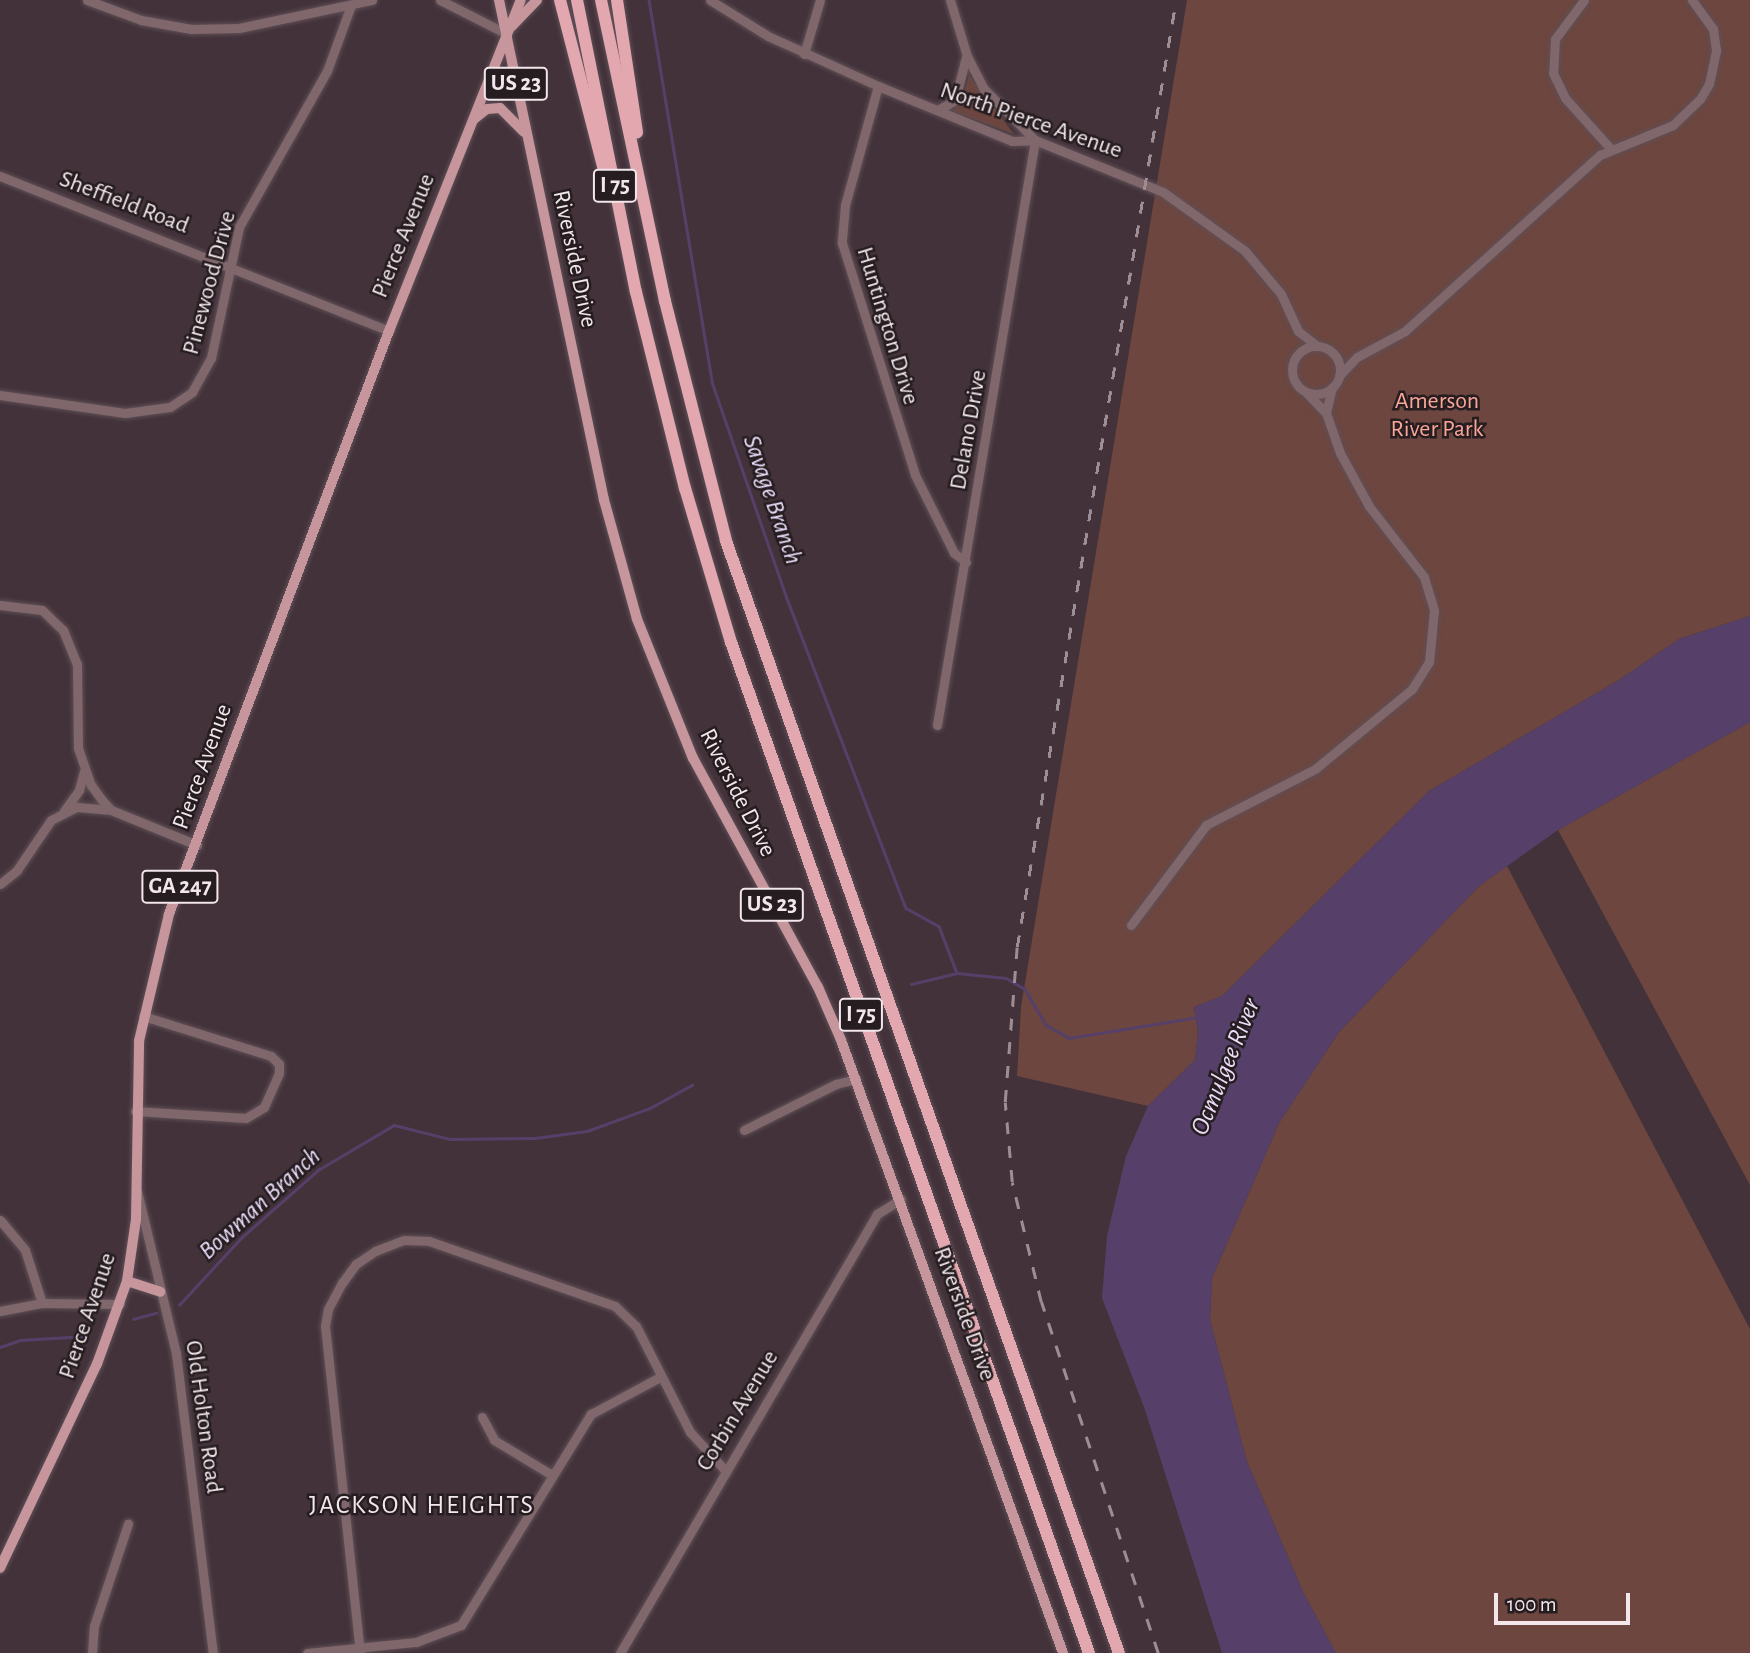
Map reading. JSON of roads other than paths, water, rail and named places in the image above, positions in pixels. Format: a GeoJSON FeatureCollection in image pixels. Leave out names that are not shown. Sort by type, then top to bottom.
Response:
{"type":"FeatureCollection","features":[{"type":"Feature","properties":{"kind":"highway"},"geometry":{"type":"LineString","coordinates":[[560,0],[626,247]]}},
{"type":"Feature","properties":{"kind":"highway","name":"I 75"},"geometry":{"type":"LineString","coordinates":[[577,0],[626,247],[685,488],[731,642],[1089,1653]]}},
{"type":"Feature","properties":{"kind":"highway","name":"I 75"},"geometry":{"type":"LineString","coordinates":[[601,0],[638,158],[692,416],[738,577],[1119,1653]]}},
{"type":"Feature","properties":{"kind":"highway"},"geometry":{"type":"LineString","coordinates":[[617,0],[636,116],[638,158]]}},
{"type":"Feature","properties":{"kind":"main road","name":"Riverside Drive"},"geometry":{"type":"LineString","coordinates":[[499,0],[604,500],[637,619],[693,758],[818,987],[856,1079],[1063,1653]]}},
{"type":"Feature","properties":{"kind":"main road","name":"Pierce Avenue"},"geometry":{"type":"LineString","coordinates":[[0,1568],[93,1374],[127,1281],[138,1191],[135,1111],[143,1016],[157,949],[389,331],[505,33],[521,0]]}},
{"type":"Feature","properties":{"kind":"main road","name":"Pierce Avenue"},"geometry":{"type":"LineString","coordinates":[[505,33],[537,0]]}},
{"type":"Feature","properties":{"kind":"main road"},"geometry":{"type":"LineString","coordinates":[[472,121],[487,109],[500,108],[511,114],[527,136]]}},
{"type":"Feature","properties":{"kind":"main road"},"geometry":{"type":"LineString","coordinates":[[127,1281],[160,1292]]}},
{"type":"Feature","properties":{"kind":"street"},"geometry":{"type":"LineString","coordinates":[[87,0],[141,20],[191,29],[239,28],[372,0]]}},
{"type":"Feature","properties":{"kind":"street"},"geometry":{"type":"LineString","coordinates":[[440,0],[505,33]]}},
{"type":"Feature","properties":{"kind":"street","name":"North Pierce Avenue"},"geometry":{"type":"LineString","coordinates":[[710,0],[804,54],[1012,141],[1035,140],[1136,178],[1201,215],[1260,268],[1281,294],[1298,331],[1317,346]]}},
{"type":"Feature","properties":{"kind":"street"},"geometry":{"type":"LineString","coordinates":[[804,54],[820,0]]}},
{"type":"Feature","properties":{"kind":"street"},"geometry":{"type":"LineString","coordinates":[[950,0],[967,56],[990,99],[1035,140]]}},
{"type":"Feature","properties":{"kind":"street"},"geometry":{"type":"LineString","coordinates":[[1584,0],[1555,39],[1553,73],[1565,98],[1610,148]]}},
{"type":"Feature","properties":{"kind":"street"},"geometry":{"type":"LineString","coordinates":[[1326,413],[1332,388],[1357,357],[1405,331],[1610,148],[1673,125],[1709,84],[1716,50],[1713,29],[1692,0]]}},
{"type":"Feature","properties":{"kind":"street","name":"Pinewood Drive"},"geometry":{"type":"LineString","coordinates":[[0,395],[125,413],[170,407],[192,392],[203,377],[239,227],[327,71],[351,5]]}},
{"type":"Feature","properties":{"kind":"street"},"geometry":{"type":"LineString","coordinates":[[936,110],[956,100],[967,56]]}},
{"type":"Feature","properties":{"kind":"street","name":"Huntington Drive"},"geometry":{"type":"LineString","coordinates":[[878,86],[845,205],[842,243],[915,475],[954,553],[966,562]]}},
{"type":"Feature","properties":{"kind":"street","name":"Delano Drive"},"geometry":{"type":"LineString","coordinates":[[937,725],[1035,140]]}},
{"type":"Feature","properties":{"kind":"street","name":"Sheffield Road"},"geometry":{"type":"LineString","coordinates":[[0,176],[232,265],[389,331]]}},
{"type":"Feature","properties":{"kind":"street"},"geometry":{"type":"LineString","coordinates":[[1131,925],[1206,825],[1315,769],[1412,689],[1429,662],[1434,610],[1424,577],[1354,482],[1326,413],[1293,378],[1298,331]]}},
{"type":"Feature","properties":{"kind":"street"},"geometry":{"type":"LineString","coordinates":[[1294,360],[1308,348],[1317,346],[1357,357]]}},
{"type":"Feature","properties":{"kind":"street"},"geometry":{"type":"LineString","coordinates":[[1332,352],[1339,376]]}},
{"type":"Feature","properties":{"kind":"street"},"geometry":{"type":"LineString","coordinates":[[1306,392],[1315,394],[1332,388]]}},
{"type":"Feature","properties":{"kind":"street"},"geometry":{"type":"LineString","coordinates":[[0,606],[48,614],[72,647],[80,688],[78,748],[84,770],[111,810]]}},
{"type":"Feature","properties":{"kind":"street"},"geometry":{"type":"LineString","coordinates":[[0,884],[17,870],[43,828],[63,812],[79,790],[84,770]]}},
{"type":"Feature","properties":{"kind":"street"},"geometry":{"type":"LineString","coordinates":[[63,812],[90,806],[111,810],[197,845]]}},
{"type":"Feature","properties":{"kind":"street"},"geometry":{"type":"LineString","coordinates":[[135,1111],[246,1118],[264,1107],[279,1073],[279,1064],[271,1056],[143,1016]]}},
{"type":"Feature","properties":{"kind":"street"},"geometry":{"type":"LineString","coordinates":[[744,1129],[833,1085],[856,1079]]}},
{"type":"Feature","properties":{"kind":"street","name":"Old Holton Road"},"geometry":{"type":"LineString","coordinates":[[138,1191],[176,1353],[213,1653]]}},
{"type":"Feature","properties":{"kind":"street","name":"Corbin Avenue"},"geometry":{"type":"LineString","coordinates":[[620,1653],[724,1470],[877,1214],[901,1199]]}},
{"type":"Feature","properties":{"kind":"street"},"geometry":{"type":"LineString","coordinates":[[0,1220],[25,1250],[42,1303]]}},
{"type":"Feature","properties":{"kind":"street"},"geometry":{"type":"LineString","coordinates":[[360,1650],[325,1340],[328,1308],[356,1264],[388,1244],[415,1239],[583,1293],[625,1312],[690,1432],[724,1470]]}},
{"type":"Feature","properties":{"kind":"street"},"geometry":{"type":"LineString","coordinates":[[0,1311],[42,1303],[120,1304]]}},
{"type":"Feature","properties":{"kind":"street"},"geometry":{"type":"LineString","coordinates":[[307,1653],[360,1650],[416,1642],[461,1625],[591,1414],[660,1377]]}},
{"type":"Feature","properties":{"kind":"street"},"geometry":{"type":"LineString","coordinates":[[482,1417],[494,1440],[552,1475]]}},
{"type":"Feature","properties":{"kind":"street"},"geometry":{"type":"LineString","coordinates":[[92,1653],[94,1626],[128,1524]]}},
{"type":"Feature","properties":{"kind":"water","name":"Ocmulgee River"},"geometry":{"type":"Polygon","coordinates":[[[1750,616],[1750,722],[1558,830],[1479,886],[1339,1032],[1279,1123],[1212,1278],[1210,1320],[1247,1462],[1304,1594],[1336,1653],[1222,1653],[1144,1407],[1102,1298],[1107,1236],[1126,1156],[1148,1106],[1195,1060],[1198,1032],[1194,1007],[1222,996],[1429,791],[1619,680],[1679,639],[1750,616]]]}},
{"type":"Feature","properties":{"kind":"waterway","name":"Savage Branch"},"geometry":{"type":"LineString","coordinates":[[649,0],[712,382],[788,601],[906,908],[939,926],[957,973]]}},
{"type":"Feature","properties":{"kind":"waterway","name":"Bowman Branch"},"geometry":{"type":"LineString","coordinates":[[911,984],[957,973],[1006,978],[1025,989],[1046,1025],[1069,1038],[1199,1017]]}},
{"type":"Feature","properties":{"kind":"waterway","name":"Bowman Branch"},"geometry":{"type":"LineString","coordinates":[[179,1305],[241,1238],[318,1170],[394,1125],[450,1139],[535,1138],[587,1131],[650,1108],[692,1085]]}},
{"type":"Feature","properties":{"kind":"waterway","name":"Bowman Branch"},"geometry":{"type":"LineString","coordinates":[[133,1319],[156,1313]]}},
{"type":"Feature","properties":{"kind":"waterway","name":"Bowman Branch"},"geometry":{"type":"LineString","coordinates":[[0,1347],[20,1340],[87,1336]]}},
{"type":"Feature","properties":{"kind":"railway"},"geometry":{"type":"LineString","coordinates":[[1158,1653],[1041,1302],[1012,1182],[1005,1102],[1017,947],[1176,0]]}},
{"type":"Feature","properties":{"kind":"district","name":"JACKSON HEIGHTS"},"geometry":{"type":"Point","coordinates":[422,1506]}},
{"type":"Feature","properties":{"kind":"park label","name":"Amerson River Park"},"geometry":{"type":"Point","coordinates":[1437,416]}}]}
